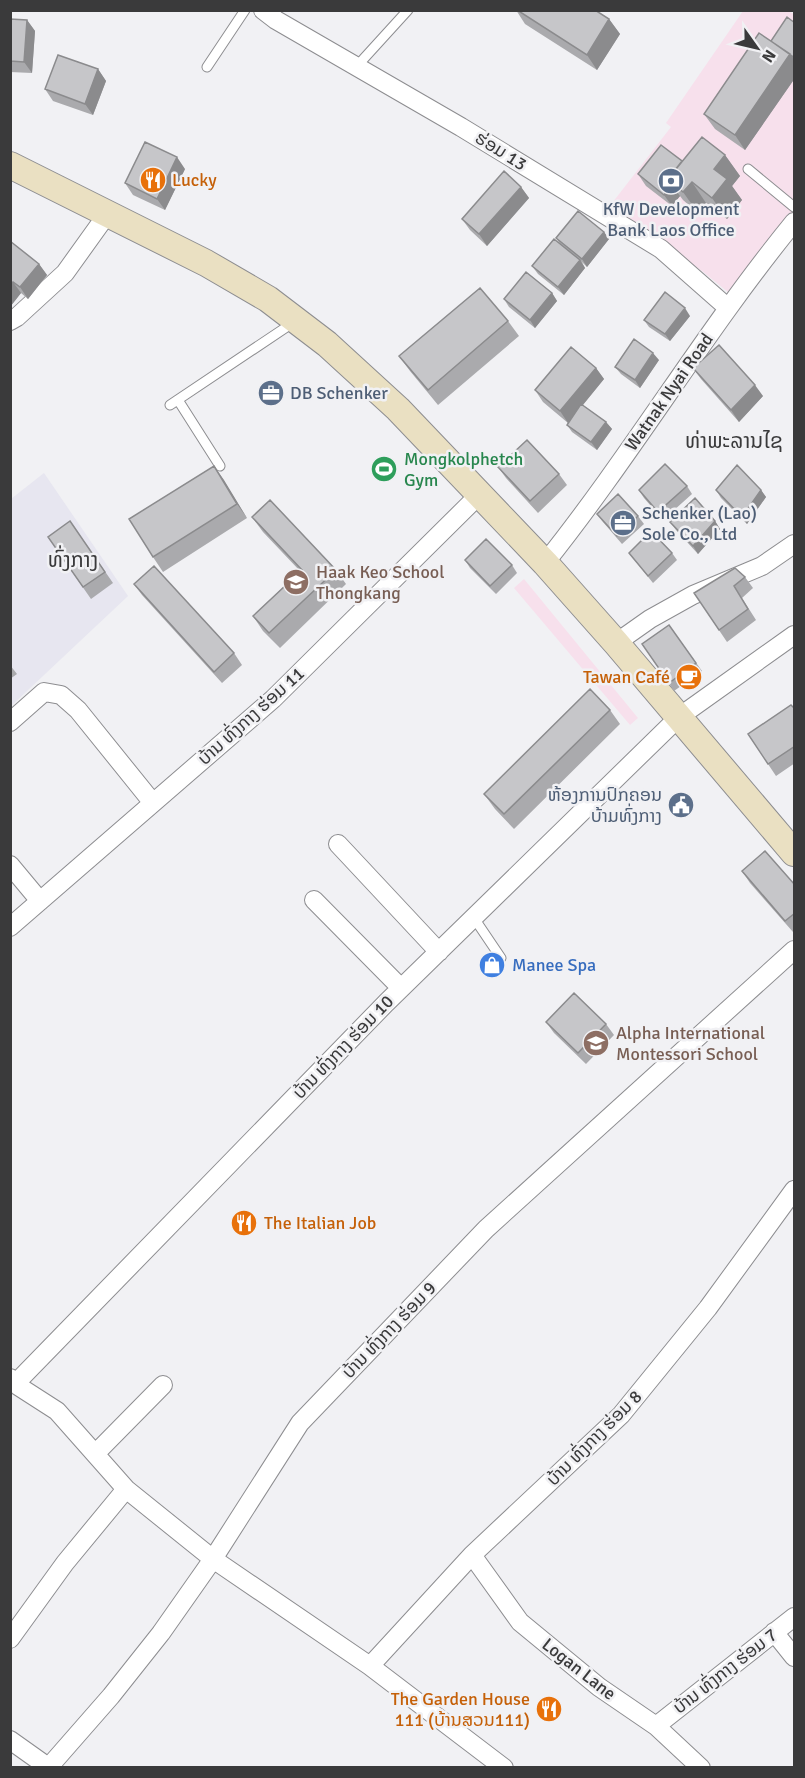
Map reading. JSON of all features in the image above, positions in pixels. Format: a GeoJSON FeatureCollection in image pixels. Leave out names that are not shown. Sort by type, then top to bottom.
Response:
{"type":"FeatureCollection","features":[{"type":"Feature","properties":{"kind":"street","name":"ຮ່ອມ 13"},"geometry":{"type":"LineString","coordinates":[[263,10],[661,249],[728,308]]}},
{"type":"Feature","properties":{"kind":"street"},"geometry":{"type":"LineString","coordinates":[[10,165],[224,274],[268,299],[327,344],[398,409],[545,563],[795,853]]}},
{"type":"Feature","properties":{"kind":"street"},"geometry":{"type":"LineString","coordinates":[[10,321],[18,317],[65,273],[108,213]]}},
{"type":"Feature","properties":{"kind":"street","name":"Watnak Nyai Road"},"geometry":{"type":"LineString","coordinates":[[545,563],[579,520],[728,308],[795,222]]}},
{"type":"Feature","properties":{"kind":"street","name":"ບ້ານ ທົ່ງກາງ ຮ່ອມ 11"},"geometry":{"type":"LineString","coordinates":[[10,927],[273,699],[480,494]]}},
{"type":"Feature","properties":{"kind":"street"},"geometry":{"type":"LineString","coordinates":[[616,643],[650,619],[693,595],[762,566],[795,544]]}},
{"type":"Feature","properties":{"kind":"street","name":"ບ້ານ ທົ່ງກາງ ຮ່ອມ 10"},"geometry":{"type":"LineString","coordinates":[[13,1381],[401,988],[679,717],[795,634]]}},
{"type":"Feature","properties":{"kind":"street"},"geometry":{"type":"LineString","coordinates":[[10,722],[44,692],[61,694],[78,710],[153,803]]}},
{"type":"Feature","properties":{"kind":"street"},"geometry":{"type":"LineString","coordinates":[[338,844],[439,952]]}},
{"type":"Feature","properties":{"kind":"street"},"geometry":{"type":"LineString","coordinates":[[10,865],[40,901]]}},
{"type":"Feature","properties":{"kind":"street"},"geometry":{"type":"LineString","coordinates":[[314,900],[401,988]]}},
{"type":"Feature","properties":{"kind":"street","name":"ບ້ານ ທົ່ງກາງ ຮ່ອມ 9"},"geometry":{"type":"LineString","coordinates":[[48,1767],[111,1696],[162,1633],[213,1559],[300,1423],[486,1229],[795,950]]}},
{"type":"Feature","properties":{"kind":"street","name":"ບ້ານ ທົ່ງກາງ ຮ່ອມ 8"},"geometry":{"type":"LineString","coordinates":[[370,1666],[472,1555],[621,1415],[708,1308],[795,1190]]}},
{"type":"Feature","properties":{"kind":"street"},"geometry":{"type":"LineString","coordinates":[[13,1381],[57,1411],[126,1489],[213,1559],[370,1666],[504,1767]]}},
{"type":"Feature","properties":{"kind":"street"},"geometry":{"type":"LineString","coordinates":[[96,1453],[163,1385]]}},
{"type":"Feature","properties":{"kind":"street"},"geometry":{"type":"LineString","coordinates":[[10,1639],[65,1563],[126,1489]]}},
{"type":"Feature","properties":{"kind":"street","name":"Logan Lane"},"geometry":{"type":"LineString","coordinates":[[472,1555],[520,1622],[599,1687],[656,1725],[701,1767]]}},
{"type":"Feature","properties":{"kind":"street","name":"ບ້ານ ທົ່ງກາງ ຮ່ອມ 7"},"geometry":{"type":"LineString","coordinates":[[656,1725],[795,1617]]}},
{"type":"Feature","properties":{"kind":"street"},"geometry":{"type":"LineString","coordinates":[[774,1632],[795,1657]]}},
{"type":"Feature","properties":{"kind":"street"},"geometry":{"type":"LineString","coordinates":[[10,1740],[48,1767]]}},
{"type":"Feature","properties":{"kind":"lane"},"geometry":{"type":"LineString","coordinates":[[207,67],[245,10]]}},
{"type":"Feature","properties":{"kind":"lane"},"geometry":{"type":"LineString","coordinates":[[357,66],[408,10]]}},
{"type":"Feature","properties":{"kind":"lane"},"geometry":{"type":"LineString","coordinates":[[748,168],[795,207]]}},
{"type":"Feature","properties":{"kind":"lane"},"geometry":{"type":"LineString","coordinates":[[220,466],[174,403],[296,320]]}},
{"type":"Feature","properties":{"kind":"lane"},"geometry":{"type":"LineString","coordinates":[[474,918],[501,958]]}},
{"type":"Feature","properties":{"kind":"shaded area"},"geometry":{"type":"Polygon","coordinates":[[[743,11],[788,11],[794,14],[794,217],[729,293],[702,271],[609,207],[671,127],[666,123],[743,11]]]}},
{"type":"Feature","properties":{"kind":"shaded area"},"geometry":{"type":"Polygon","coordinates":[[[44,473],[128,596],[11,706],[11,499],[44,473]]]}},
{"type":"Feature","properties":{"kind":"shaded area"},"geometry":{"type":"Polygon","coordinates":[[[524,579],[638,718],[630,725],[514,588],[524,579]]]}},
{"type":"Feature","properties":{"kind":"building"},"geometry":{"type":"Polygon","coordinates":[[[517,10],[595,10],[609,19],[587,55],[517,10]]]}},
{"type":"Feature","properties":{"kind":"building"},"geometry":{"type":"Polygon","coordinates":[[[787,17],[795,23],[795,58],[771,41],[787,17]]]}},
{"type":"Feature","properties":{"kind":"building"},"geometry":{"type":"Polygon","coordinates":[[[10,19],[27,20],[24,62],[10,61],[10,19]]]}},
{"type":"Feature","properties":{"kind":"building"},"geometry":{"type":"Polygon","coordinates":[[[759,33],[790,54],[735,135],[704,114],[759,33]]]}},
{"type":"Feature","properties":{"kind":"building"},"geometry":{"type":"Polygon","coordinates":[[[58,55],[98,69],[85,104],[45,89],[58,55]]]}},
{"type":"Feature","properties":{"kind":"building"},"geometry":{"type":"Polygon","coordinates":[[[702,137],[725,155],[714,169],[727,179],[712,198],[692,182],[683,192],[668,179],[702,137]]]}},
{"type":"Feature","properties":{"kind":"building"},"geometry":{"type":"Polygon","coordinates":[[[145,142],[177,157],[157,199],[125,183],[145,142]]]}},
{"type":"Feature","properties":{"kind":"building"},"geometry":{"type":"Polygon","coordinates":[[[661,145],[682,161],[668,179],[672,185],[664,195],[638,174],[661,145]]]}},
{"type":"Feature","properties":{"kind":"building"},"geometry":{"type":"Polygon","coordinates":[[[504,171],[521,187],[479,234],[462,219],[504,171]]]}},
{"type":"Feature","properties":{"kind":"building"},"geometry":{"type":"Polygon","coordinates":[[[578,211],[604,232],[582,259],[556,238],[578,211]]]}},
{"type":"Feature","properties":{"kind":"building"},"geometry":{"type":"Polygon","coordinates":[[[554,239],[580,260],[558,287],[532,266],[554,239]]]}},
{"type":"Feature","properties":{"kind":"building"},"geometry":{"type":"Polygon","coordinates":[[[10,241],[39,264],[20,287],[13,282],[10,285],[10,241]]]}},
{"type":"Feature","properties":{"kind":"building"},"geometry":{"type":"Polygon","coordinates":[[[526,272],[552,293],[530,320],[504,299],[526,272]]]}},
{"type":"Feature","properties":{"kind":"building"},"geometry":{"type":"Polygon","coordinates":[[[480,288],[508,321],[428,390],[399,356],[480,288]]]}},
{"type":"Feature","properties":{"kind":"building"},"geometry":{"type":"Polygon","coordinates":[[[665,292],[685,308],[665,334],[644,320],[665,292]]]}},
{"type":"Feature","properties":{"kind":"building"},"geometry":{"type":"Polygon","coordinates":[[[634,339],[653,353],[635,380],[615,367],[634,339]]]}},
{"type":"Feature","properties":{"kind":"building"},"geometry":{"type":"Polygon","coordinates":[[[719,345],[755,385],[731,410],[693,368],[719,345]]]}},
{"type":"Feature","properties":{"kind":"building"},"geometry":{"type":"Polygon","coordinates":[[[571,347],[596,368],[560,411],[535,390],[571,347]]]}},
{"type":"Feature","properties":{"kind":"building"},"geometry":{"type":"Polygon","coordinates":[[[581,404],[606,422],[591,442],[567,425],[581,404]]]}},
{"type":"Feature","properties":{"kind":"building"},"geometry":{"type":"Polygon","coordinates":[[[527,440],[559,474],[530,501],[498,467],[527,440]]]}},
{"type":"Feature","properties":{"kind":"building"},"geometry":{"type":"Polygon","coordinates":[[[665,464],[687,486],[658,512],[639,490],[665,464]]]}},
{"type":"Feature","properties":{"kind":"building"},"geometry":{"type":"Polygon","coordinates":[[[737,465],[761,490],[742,517],[716,490],[737,465]]]}},
{"type":"Feature","properties":{"kind":"building"},"geometry":{"type":"Polygon","coordinates":[[[214,466],[237,504],[153,557],[129,519],[214,466]]]}},
{"type":"Feature","properties":{"kind":"building","name":"Schenker (Lao) Sole Co., Ltd"},"geometry":{"type":"Polygon","coordinates":[[[618,494],[638,516],[617,536],[597,514],[618,494]]]}},
{"type":"Feature","properties":{"kind":"building"},"geometry":{"type":"Polygon","coordinates":[[[695,498],[715,521],[693,546],[670,522],[695,498]]]}},
{"type":"Feature","properties":{"kind":"building"},"geometry":{"type":"Polygon","coordinates":[[[270,500],[336,570],[269,633],[253,616],[302,570],[252,517],[270,500]]]}},
{"type":"Feature","properties":{"kind":"building"},"geometry":{"type":"Polygon","coordinates":[[[70,521],[105,572],[83,587],[48,537],[70,521]]]}},
{"type":"Feature","properties":{"kind":"building"},"geometry":{"type":"Polygon","coordinates":[[[651,531],[672,553],[648,576],[629,553],[651,531]]]}},
{"type":"Feature","properties":{"kind":"building"},"geometry":{"type":"Polygon","coordinates":[[[486,539],[512,565],[490,586],[465,560],[486,539]]]}},
{"type":"Feature","properties":{"kind":"building"},"geometry":{"type":"Polygon","coordinates":[[[154,566],[234,653],[214,672],[134,584],[154,566]]]}},
{"type":"Feature","properties":{"kind":"building"},"geometry":{"type":"Polygon","coordinates":[[[735,568],[745,577],[734,586],[748,609],[719,630],[694,593],[735,568]]]}},
{"type":"Feature","properties":{"kind":"building"},"geometry":{"type":"Polygon","coordinates":[[[669,625],[696,663],[669,683],[642,644],[669,625]]]}},
{"type":"Feature","properties":{"kind":"building"},"geometry":{"type":"Polygon","coordinates":[[[590,689],[610,710],[504,814],[484,794],[590,689]]]}},
{"type":"Feature","properties":{"kind":"building"},"geometry":{"type":"Polygon","coordinates":[[[791,705],[795,709],[795,746],[768,764],[748,734],[791,705]]]}},
{"type":"Feature","properties":{"kind":"building"},"geometry":{"type":"Polygon","coordinates":[[[765,851],[795,885],[795,913],[785,921],[742,871],[765,851]]]}},
{"type":"Feature","properties":{"kind":"building"},"geometry":{"type":"Polygon","coordinates":[[[574,993],[606,1024],[578,1053],[546,1022],[574,993]]]}},
{"type":"Feature","properties":{"kind":"place","name":"Lucky"},"geometry":{"type":"Point","coordinates":[153,180]}},
{"type":"Feature","properties":{"kind":"place","name":"KfW Development Bank Laos Office"},"geometry":{"type":"Point","coordinates":[671,181]}},
{"type":"Feature","properties":{"kind":"place","name":"DB Schenker"},"geometry":{"type":"Point","coordinates":[271,393]}},
{"type":"Feature","properties":{"kind":"place","name":"Mongkolphetch Gym"},"geometry":{"type":"Point","coordinates":[384,469]}},
{"type":"Feature","properties":{"kind":"place","name":"Schenker (Lao) Sole Co., Ltd"},"geometry":{"type":"Point","coordinates":[623,523]}},
{"type":"Feature","properties":{"kind":"place","name":"Haak Keo School Thongkang"},"geometry":{"type":"Point","coordinates":[296,582]}},
{"type":"Feature","properties":{"kind":"place","name":"Tawan Café"},"geometry":{"type":"Point","coordinates":[689,677]}},
{"type":"Feature","properties":{"kind":"place","name":"ຫ້ອງການປົກຄອນ ບ້າມທົ່ງກາງ"},"geometry":{"type":"Point","coordinates":[681,805]}},
{"type":"Feature","properties":{"kind":"place","name":"Manee Spa"},"geometry":{"type":"Point","coordinates":[492,965]}},
{"type":"Feature","properties":{"kind":"place","name":"Alpha International Montessori School"},"geometry":{"type":"Point","coordinates":[596,1043]}},
{"type":"Feature","properties":{"kind":"place","name":"The Italian Job"},"geometry":{"type":"Point","coordinates":[244,1223]}},
{"type":"Feature","properties":{"kind":"place","name":"The Garden House 111 (ບ້ານສວນ111)"},"geometry":{"type":"Point","coordinates":[549,1709]}},
{"type":"Feature","properties":{"kind":"district","name":"ທ່າພະລານໄຊ"},"geometry":{"type":"Point","coordinates":[734,441]}},
{"type":"Feature","properties":{"kind":"district","name":"ທົ່ງກາງ"},"geometry":{"type":"Point","coordinates":[73,560]}}]}
